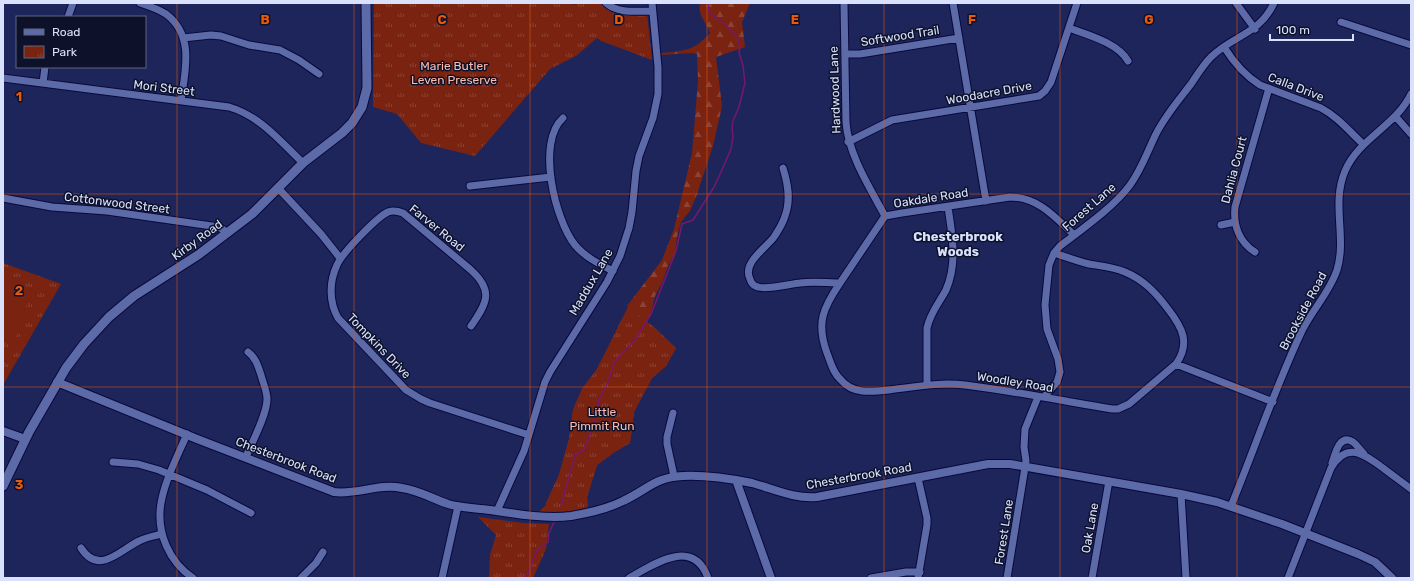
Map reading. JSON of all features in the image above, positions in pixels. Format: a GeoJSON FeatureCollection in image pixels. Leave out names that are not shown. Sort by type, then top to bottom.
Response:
{"type":"FeatureCollection","features":[{"type":"Feature","properties":{"kind":"main road","name":"Kirby Road"},"geometry":{"type":"LineString","coordinates":[[3,486],[25,439],[74,356],[123,304],[198,255],[228,233],[252,214],[303,163],[342,133],[352,123],[362,107],[366,93],[367,78],[364,4]]}},
{"type":"Feature","properties":{"kind":"street"},"geometry":{"type":"LineString","coordinates":[[68,16],[73,3]]}},
{"type":"Feature","properties":{"kind":"street"},"geometry":{"type":"LineString","coordinates":[[140,3],[165,14],[176,25],[183,38],[186,50],[186,59],[181,101]]}},
{"type":"Feature","properties":{"kind":"street"},"geometry":{"type":"LineString","coordinates":[[606,3],[612,7],[627,11],[652,7]]}},
{"type":"Feature","properties":{"kind":"street","name":"Hardwood Lane"},"geometry":{"type":"LineString","coordinates":[[844,3],[846,122],[848,142],[885,216]]}},
{"type":"Feature","properties":{"kind":"street"},"geometry":{"type":"LineString","coordinates":[[954,3],[986,201]]}},
{"type":"Feature","properties":{"kind":"street","name":"Woodacre Drive"},"geometry":{"type":"LineString","coordinates":[[848,142],[892,120],[1039,96],[1045,91],[1051,82],[1077,3]]}},
{"type":"Feature","properties":{"kind":"street"},"geometry":{"type":"LineString","coordinates":[[1236,3],[1254,29]]}},
{"type":"Feature","properties":{"kind":"street","name":"Forest Lane"},"geometry":{"type":"LineString","coordinates":[[1007,578],[1026,466],[1024,438],[1025,429],[1041,397],[1057,382],[1060,372],[1058,359],[1049,338],[1045,317],[1049,265],[1054,252],[1112,204],[1129,186],[1142,165],[1163,122],[1210,58],[1224,47],[1254,29],[1268,14],[1274,3]]}},
{"type":"Feature","properties":{"kind":"street","name":"Maddux Lane"},"geometry":{"type":"LineString","coordinates":[[497,512],[520,462],[545,382],[613,271],[629,228],[639,156],[653,118],[656,104],[658,68],[652,7]]}},
{"type":"Feature","properties":{"kind":"street"},"geometry":{"type":"LineString","coordinates":[[1341,22],[1411,45]]}},
{"type":"Feature","properties":{"kind":"street"},"geometry":{"type":"LineString","coordinates":[[1069,28],[1093,37],[1117,49],[1124,54],[1128,61]]}},
{"type":"Feature","properties":{"kind":"street"},"geometry":{"type":"LineString","coordinates":[[183,38],[211,35],[249,45],[280,50],[299,60],[319,74]]}},
{"type":"Feature","properties":{"kind":"street","name":"Softwood Trail"},"geometry":{"type":"LineString","coordinates":[[845,54],[860,54],[959,38]]}},
{"type":"Feature","properties":{"kind":"street","name":"Calla Drive"},"geometry":{"type":"LineString","coordinates":[[1224,47],[1245,75],[1256,83],[1329,112],[1363,144]]}},
{"type":"Feature","properties":{"kind":"street"},"geometry":{"type":"LineString","coordinates":[[43,83],[45,68]]}},
{"type":"Feature","properties":{"kind":"street","name":"Mori Street"},"geometry":{"type":"LineString","coordinates":[[3,78],[229,107],[248,114],[262,124],[303,163]]}},
{"type":"Feature","properties":{"kind":"street","name":"Dahlia Court"},"geometry":{"type":"LineString","coordinates":[[1255,252],[1242,240],[1235,222],[1235,207],[1269,88]]}},
{"type":"Feature","properties":{"kind":"street","name":"Brookside Road"},"geometry":{"type":"LineString","coordinates":[[1231,506],[1300,335],[1334,279],[1340,252],[1338,204],[1341,182],[1350,161],[1363,144],[1396,117],[1411,94]]}},
{"type":"Feature","properties":{"kind":"street"},"geometry":{"type":"LineString","coordinates":[[1396,117],[1411,134]]}},
{"type":"Feature","properties":{"kind":"street"},"geometry":{"type":"LineString","coordinates":[[563,118],[554,130],[550,156],[551,177],[557,206],[568,234],[575,244],[589,258],[613,271]]}},
{"type":"Feature","properties":{"kind":"street"},"geometry":{"type":"LineString","coordinates":[[783,168],[788,193],[787,212],[775,236],[750,264],[748,269],[750,280],[753,284],[760,288],[802,282],[840,282]]}},
{"type":"Feature","properties":{"kind":"street"},"geometry":{"type":"LineString","coordinates":[[470,186],[551,177]]}},
{"type":"Feature","properties":{"kind":"street"},"geometry":{"type":"LineString","coordinates":[[278,188],[321,234],[340,258]]}},
{"type":"Feature","properties":{"kind":"street","name":"Oakdale Road"},"geometry":{"type":"LineString","coordinates":[[840,282],[885,216],[1010,197],[1026,199],[1042,206],[1074,235]]}},
{"type":"Feature","properties":{"kind":"street","name":"Cottonwood Street"},"geometry":{"type":"LineString","coordinates":[[3,198],[52,207],[120,213],[211,226],[223,229],[228,233]]}},
{"type":"Feature","properties":{"kind":"street"},"geometry":{"type":"LineString","coordinates":[[927,385],[928,321],[948,284],[954,262],[953,240],[948,207]]}},
{"type":"Feature","properties":{"kind":"street","name":"Farver Road"},"geometry":{"type":"LineString","coordinates":[[340,258],[347,249],[385,214],[394,211],[403,213],[471,270],[484,284],[487,295],[486,301],[471,326]]}},
{"type":"Feature","properties":{"kind":"street"},"geometry":{"type":"LineString","coordinates":[[1221,225],[1235,222]]}},
{"type":"Feature","properties":{"kind":"street"},"geometry":{"type":"LineString","coordinates":[[1054,252],[1077,260],[1124,272],[1141,280],[1152,289],[1178,322],[1182,331],[1182,353],[1176,364],[1272,402]]}},
{"type":"Feature","properties":{"kind":"street","name":"Tompkins Drive"},"geometry":{"type":"LineString","coordinates":[[340,258],[335,271],[332,286],[332,304],[334,311],[343,325],[406,390],[430,403],[529,435]]}},
{"type":"Feature","properties":{"kind":"street","name":"Woodley Road"},"geometry":{"type":"LineString","coordinates":[[840,282],[825,307],[821,323],[821,332],[837,376],[847,386],[860,391],[875,391],[938,384],[964,385],[1118,409],[1129,404],[1176,364]]}},
{"type":"Feature","properties":{"kind":"street"},"geometry":{"type":"LineString","coordinates":[[246,457],[262,419],[267,401],[267,394],[258,364],[248,352]]}},
{"type":"Feature","properties":{"kind":"street","name":"Chesterbrook Road"},"geometry":{"type":"LineString","coordinates":[[58,382],[334,492],[350,493],[383,487],[398,487],[412,490],[447,504],[458,506],[497,512],[564,517],[613,506],[661,479],[674,476],[697,476],[736,480],[790,495],[808,498],[988,464],[1003,464],[1026,466],[1043,471],[1181,494],[1231,506],[1358,554],[1375,562],[1387,576]]}},
{"type":"Feature","properties":{"kind":"street"},"geometry":{"type":"LineString","coordinates":[[673,413],[667,437],[667,444],[674,476]]}},
{"type":"Feature","properties":{"kind":"street"},"geometry":{"type":"LineString","coordinates":[[3,431],[25,439]]}},
{"type":"Feature","properties":{"kind":"street"},"geometry":{"type":"LineString","coordinates":[[187,434],[161,503],[160,513],[162,534],[169,552],[181,568],[193,578]]}},
{"type":"Feature","properties":{"kind":"street"},"geometry":{"type":"LineString","coordinates":[[1288,578],[1331,468],[1338,446],[1344,441],[1351,441],[1354,443],[1364,454],[1411,489]]}},
{"type":"Feature","properties":{"kind":"street"},"geometry":{"type":"LineString","coordinates":[[1331,468],[1337,459],[1347,453],[1358,452],[1364,454]]}},
{"type":"Feature","properties":{"kind":"street"},"geometry":{"type":"LineString","coordinates":[[112,462],[144,466],[171,474],[207,490],[251,513]]}},
{"type":"Feature","properties":{"kind":"street"},"geometry":{"type":"LineString","coordinates":[[871,578],[895,574],[919,575],[927,518],[918,478]]}},
{"type":"Feature","properties":{"kind":"street"},"geometry":{"type":"LineString","coordinates":[[736,480],[771,578]]}},
{"type":"Feature","properties":{"kind":"street","name":"Oak Lane"},"geometry":{"type":"LineString","coordinates":[[1092,578],[1109,481]]}},
{"type":"Feature","properties":{"kind":"street"},"geometry":{"type":"LineString","coordinates":[[1181,494],[1186,578]]}},
{"type":"Feature","properties":{"kind":"street"},"geometry":{"type":"LineString","coordinates":[[442,578],[458,506]]}},
{"type":"Feature","properties":{"kind":"street"},"geometry":{"type":"LineString","coordinates":[[81,548],[87,556],[97,560],[102,560],[117,556],[140,540],[162,534]]}},
{"type":"Feature","properties":{"kind":"street"},"geometry":{"type":"LineString","coordinates":[[301,578],[316,563],[323,552]]}},
{"type":"Feature","properties":{"kind":"street"},"geometry":{"type":"LineString","coordinates":[[629,578],[664,559],[680,556],[693,559],[703,568],[708,578]]}},
{"type":"Feature","properties":{"kind":"green space","name":"Marie Butler Leven Preserve"},"geometry":{"type":"Polygon","coordinates":[[[374,3],[573,3],[573,5],[581,3],[602,3],[617,12],[629,14],[647,13],[652,60],[601,41],[597,38],[576,56],[550,69],[475,156],[421,143],[397,114],[373,107],[374,3]]]}},
{"type":"Feature","properties":{"kind":"green space","name":"Little Pimmit Run"},"geometry":{"type":"Polygon","coordinates":[[[700,3],[750,3],[742,22],[745,47],[716,57],[722,106],[713,146],[696,197],[690,211],[681,222],[675,253],[655,296],[650,316],[646,321],[676,348],[666,366],[652,378],[634,412],[630,443],[597,465],[587,497],[588,507],[580,510],[538,513],[546,505],[559,475],[569,439],[573,410],[582,389],[597,369],[628,307],[627,306],[662,260],[674,229],[692,153],[698,81],[697,54],[661,55],[661,53],[682,51],[694,47],[710,33],[701,15],[699,7],[700,3]]]}},
{"type":"Feature","properties":{"kind":"green space"},"geometry":{"type":"Polygon","coordinates":[[[3,263],[61,284],[3,385],[3,263]]]}},
{"type":"Feature","properties":{"kind":"green space"},"geometry":{"type":"Polygon","coordinates":[[[3,279],[32,289],[14,343],[3,339],[3,279]]]}},
{"type":"Feature","properties":{"kind":"green space","name":"Little Pimmit Run"},"geometry":{"type":"Polygon","coordinates":[[[628,308],[654,327],[676,348],[666,366],[652,378],[634,412],[630,443],[597,465],[587,497],[588,507],[571,513],[538,513],[546,505],[559,475],[569,439],[573,410],[582,389],[597,369],[628,308]]]}},
{"type":"Feature","properties":{"kind":"green space"},"geometry":{"type":"Polygon","coordinates":[[[478,517],[524,523],[549,524],[546,549],[533,578],[489,578],[490,555],[496,535],[478,517]]]}},
{"type":"Feature","properties":{"kind":"waterway","name":"Little Pimmit Run"},"geometry":{"type":"LineString","coordinates":[[561,506],[575,455],[584,450],[597,414],[599,399],[607,384],[615,361],[635,340],[651,314],[676,251],[682,224],[693,220],[714,187],[731,149],[733,121],[739,107],[745,83],[743,66],[737,37],[725,24],[709,13],[708,3]]}},
{"type":"Feature","properties":{"kind":"waterway","name":"Little Pimmit Run"},"geometry":{"type":"LineString","coordinates":[[526,578],[535,554],[539,548],[548,542],[549,533],[554,522]]}},
{"type":"Feature","properties":{"kind":"district","name":"Chesterbrook Woods"},"geometry":{"type":"Point","coordinates":[958,244]}}]}
